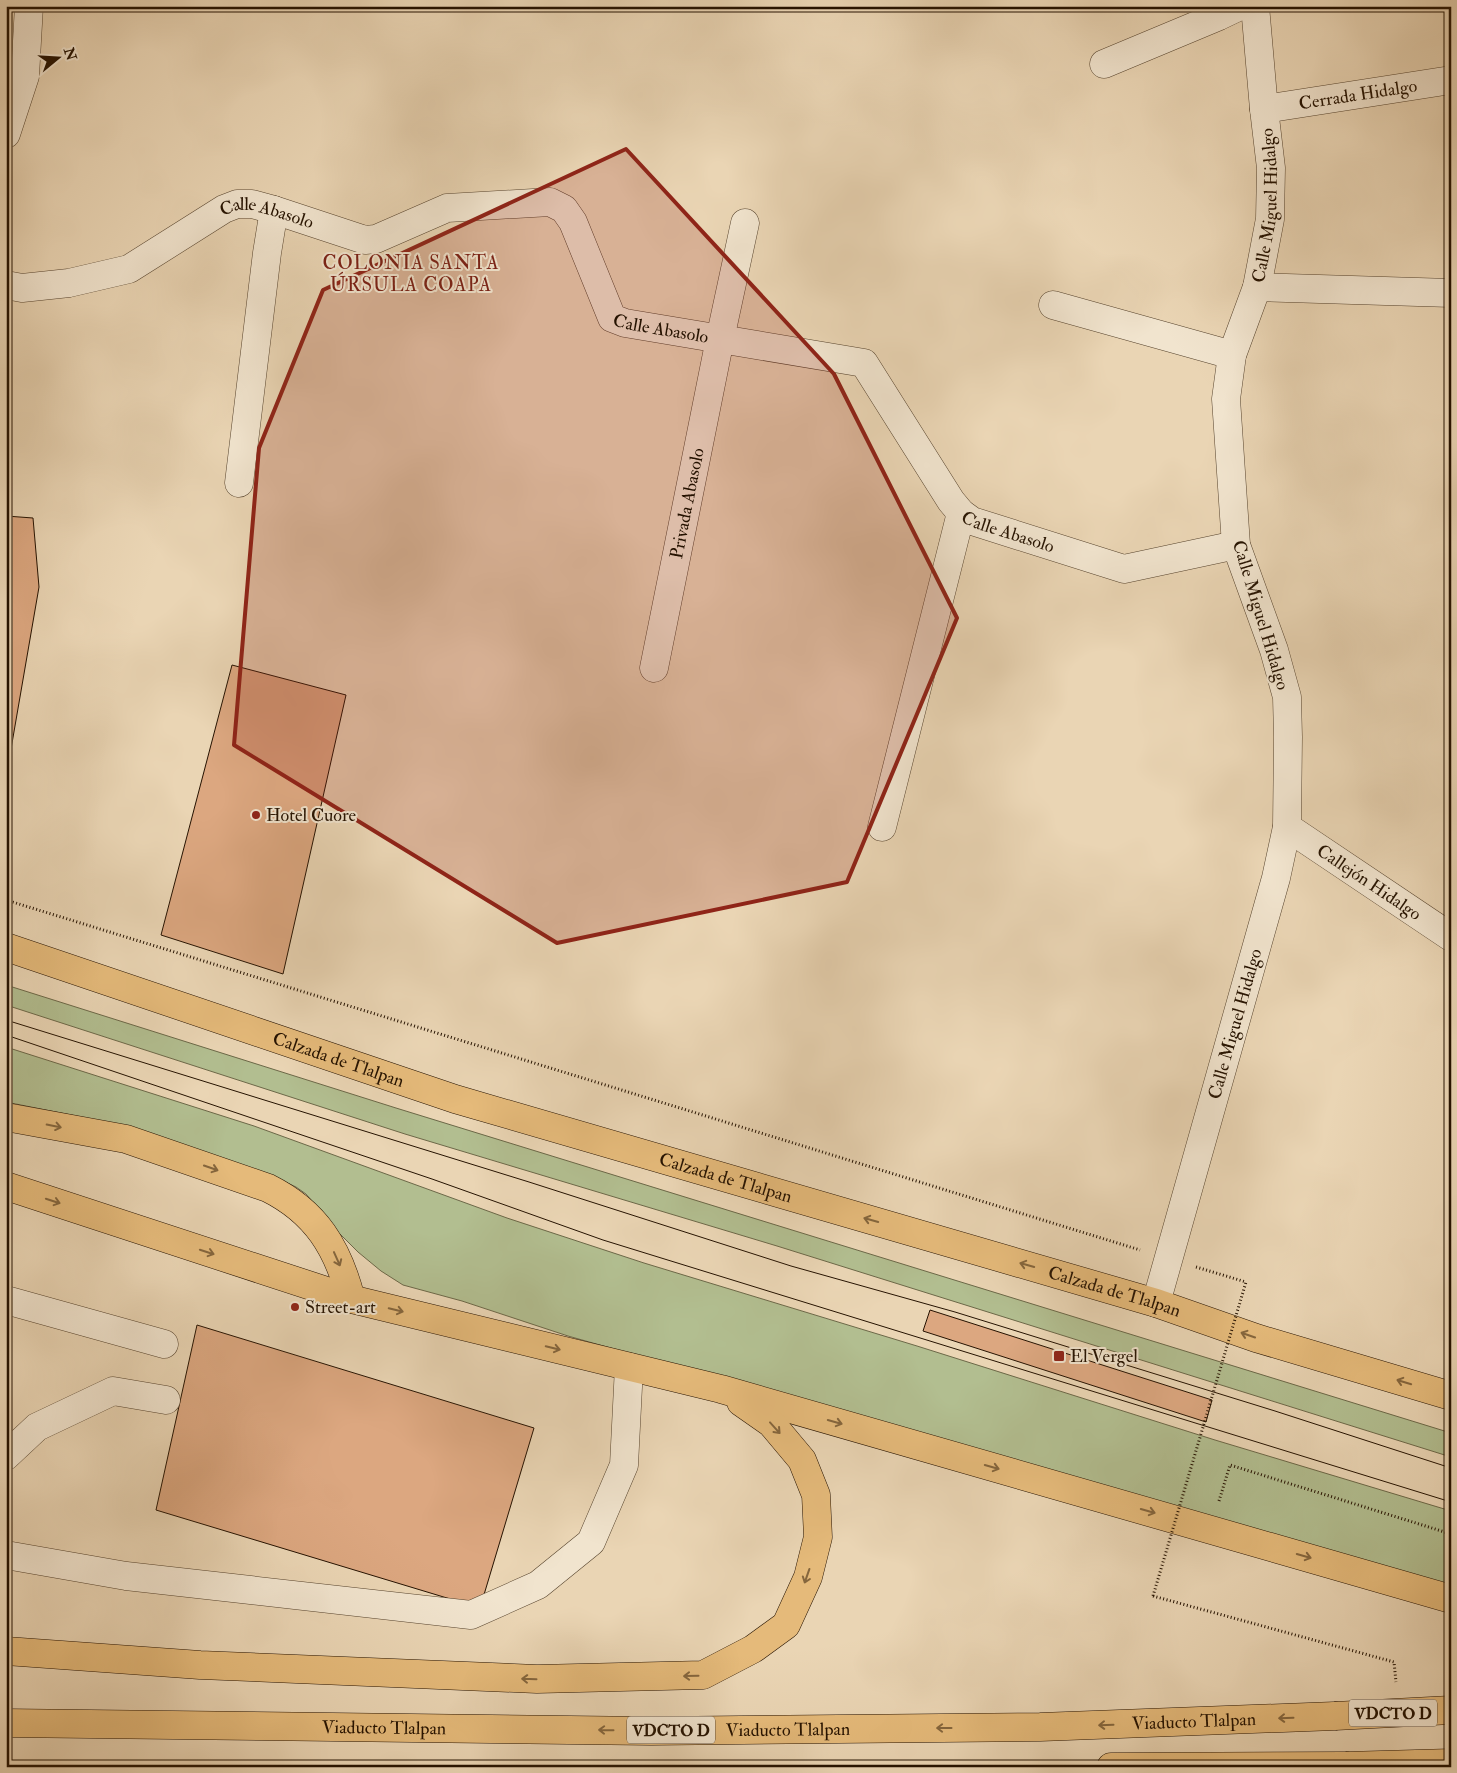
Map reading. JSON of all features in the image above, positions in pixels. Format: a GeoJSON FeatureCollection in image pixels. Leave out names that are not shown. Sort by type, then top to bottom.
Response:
{"type":"FeatureCollection","features":[{"type":"Feature","properties":{"kind":"main road","name":"Calzada de Tlalpan"},"geometry":{"type":"LineString","coordinates":[[6,947],[455,1099],[1156,1303],[1256,1338],[1451,1396]]}},
{"type":"Feature","properties":{"kind":"main road"},"geometry":{"type":"LineString","coordinates":[[6,1116],[126,1139],[268,1188],[284,1196],[298,1206],[324,1234],[345,1274],[351,1299]]}},
{"type":"Feature","properties":{"kind":"main road"},"geometry":{"type":"LineString","coordinates":[[6,1186],[351,1299],[721,1389],[1451,1599]]}},
{"type":"Feature","properties":{"kind":"main road"},"geometry":{"type":"LineString","coordinates":[[6,1650],[200,1666],[537,1679],[703,1675],[753,1649],[786,1625],[808,1578],[818,1538],[816,1495],[802,1460],[771,1423],[721,1389]]}},
{"type":"Feature","properties":{"kind":"main road","name":"Viaducto Tlalpan"},"geometry":{"type":"LineString","coordinates":[[6,1723],[652,1731],[1040,1728],[1451,1710]]}},
{"type":"Feature","properties":{"kind":"main road"},"geometry":{"type":"LineString","coordinates":[[1111,1767],[1346,1766],[1451,1763]]}},
{"type":"Feature","properties":{"kind":"street"},"geometry":{"type":"LineString","coordinates":[[6,134],[25,76],[30,6]]}},
{"type":"Feature","properties":{"kind":"street"},"geometry":{"type":"LineString","coordinates":[[1104,64],[1240,6]]}},
{"type":"Feature","properties":{"kind":"street","name":"Calle Miguel Hidalgo"},"geometry":{"type":"LineString","coordinates":[[1156,1303],[1276,878],[1287,827],[1287,697],[1274,650],[1236,545],[1226,399],[1232,355],[1258,287],[1270,219],[1271,168],[1255,6]]}},
{"type":"Feature","properties":{"kind":"street","name":"Cerrada Hidalgo"},"geometry":{"type":"LineString","coordinates":[[1264,109],[1451,80]]}},
{"type":"Feature","properties":{"kind":"street","name":"Calle Abasolo"},"geometry":{"type":"LineString","coordinates":[[6,286],[22,288],[69,283],[129,269],[224,209],[236,204],[252,204],[274,210],[365,240],[376,238],[446,208],[550,202],[564,209],[573,222],[612,318],[625,323],[864,363],[961,513],[972,521],[1124,569],[1236,545]]}},
{"type":"Feature","properties":{"kind":"street"},"geometry":{"type":"LineString","coordinates":[[239,483],[274,210]]}},
{"type":"Feature","properties":{"kind":"street","name":"Privada Abasolo"},"geometry":{"type":"LineString","coordinates":[[654,668],[745,223]]}},
{"type":"Feature","properties":{"kind":"street"},"geometry":{"type":"LineString","coordinates":[[1258,287],[1451,293]]}},
{"type":"Feature","properties":{"kind":"street"},"geometry":{"type":"LineString","coordinates":[[1053,305],[1232,355]]}},
{"type":"Feature","properties":{"kind":"street"},"geometry":{"type":"LineString","coordinates":[[882,827],[961,513]]}},
{"type":"Feature","properties":{"kind":"street","name":"Callejón Hidalgo"},"geometry":{"type":"LineString","coordinates":[[1287,827],[1451,937]]}},
{"type":"Feature","properties":{"kind":"street"},"geometry":{"type":"LineString","coordinates":[[6,1300],[164,1344]]}},
{"type":"Feature","properties":{"kind":"street"},"geometry":{"type":"LineString","coordinates":[[6,1555],[126,1576],[471,1615],[538,1586],[591,1542],[624,1465],[629,1367]]}},
{"type":"Feature","properties":{"kind":"street"},"geometry":{"type":"LineString","coordinates":[[6,1456],[37,1426],[113,1391],[166,1400]]}},
{"type":"Feature","properties":{"kind":"path"},"geometry":{"type":"LineString","coordinates":[[6,900],[1246,1282],[1153,1596],[1394,1662],[1397,1691]]}},
{"type":"Feature","properties":{"kind":"path"},"geometry":{"type":"LineString","coordinates":[[1219,1501],[1230,1465],[1451,1534]]}},
{"type":"Feature","properties":{"kind":"path"},"geometry":{"type":"LineString","coordinates":[[1182,1501],[1190,1503]]}},
{"type":"Feature","properties":{"kind":"highlighted area"},"geometry":{"type":"Polygon","coordinates":[[[626,149],[834,374],[957,618],[847,882],[557,943],[234,745],[259,448],[323,290],[626,149]]]}},
{"type":"Feature","properties":{"kind":"green space"},"geometry":{"type":"Polygon","coordinates":[[[6,985],[396,1108],[1451,1433],[1451,1457],[777,1246],[405,1134],[6,1005],[6,985]]]}},
{"type":"Feature","properties":{"kind":"green space"},"geometry":{"type":"Polygon","coordinates":[[[6,1047],[254,1126],[507,1218],[644,1263],[1451,1511],[1451,1585],[568,1336],[462,1301],[403,1285],[381,1271],[358,1252],[337,1231],[306,1194],[296,1187],[270,1175],[126,1126],[6,1102],[6,1047]]]}},
{"type":"Feature","properties":{"kind":"building"},"geometry":{"type":"Polygon","coordinates":[[[6,516],[33,518],[39,587],[6,778],[6,516]]]}},
{"type":"Feature","properties":{"kind":"building","name":"Hotel Cuore"},"geometry":{"type":"Polygon","coordinates":[[[232,665],[346,695],[283,974],[161,935],[232,665]]]}},
{"type":"Feature","properties":{"kind":"building"},"geometry":{"type":"Polygon","coordinates":[[[930,1310],[1212,1400],[1206,1422],[923,1331],[930,1310]]]}},
{"type":"Feature","properties":{"kind":"building"},"geometry":{"type":"Polygon","coordinates":[[[197,1325],[534,1428],[480,1608],[156,1510],[197,1325]]]}},
{"type":"Feature","properties":{"kind":"tram line"},"geometry":{"type":"LineString","coordinates":[[6,1020],[529,1182],[791,1266],[955,1312],[1275,1411],[1451,1468]]}},
{"type":"Feature","properties":{"kind":"tram line"},"geometry":{"type":"LineString","coordinates":[[6,1035],[432,1179],[603,1240],[1451,1502]]}},
{"type":"Feature","properties":{"kind":"place","name":"Hotel Cuore"},"geometry":{"type":"Point","coordinates":[256,815]}},
{"type":"Feature","properties":{"kind":"place","name":"Street-art"},"geometry":{"type":"Point","coordinates":[295,1307]}},
{"type":"Feature","properties":{"kind":"place","name":"El Vergel"},"geometry":{"type":"Point","coordinates":[1059,1356]}},
{"type":"Feature","properties":{"kind":"district","name":"COLONIA SANTA ÚRSULA COAPA"},"geometry":{"type":"Point","coordinates":[411,273]}}]}
